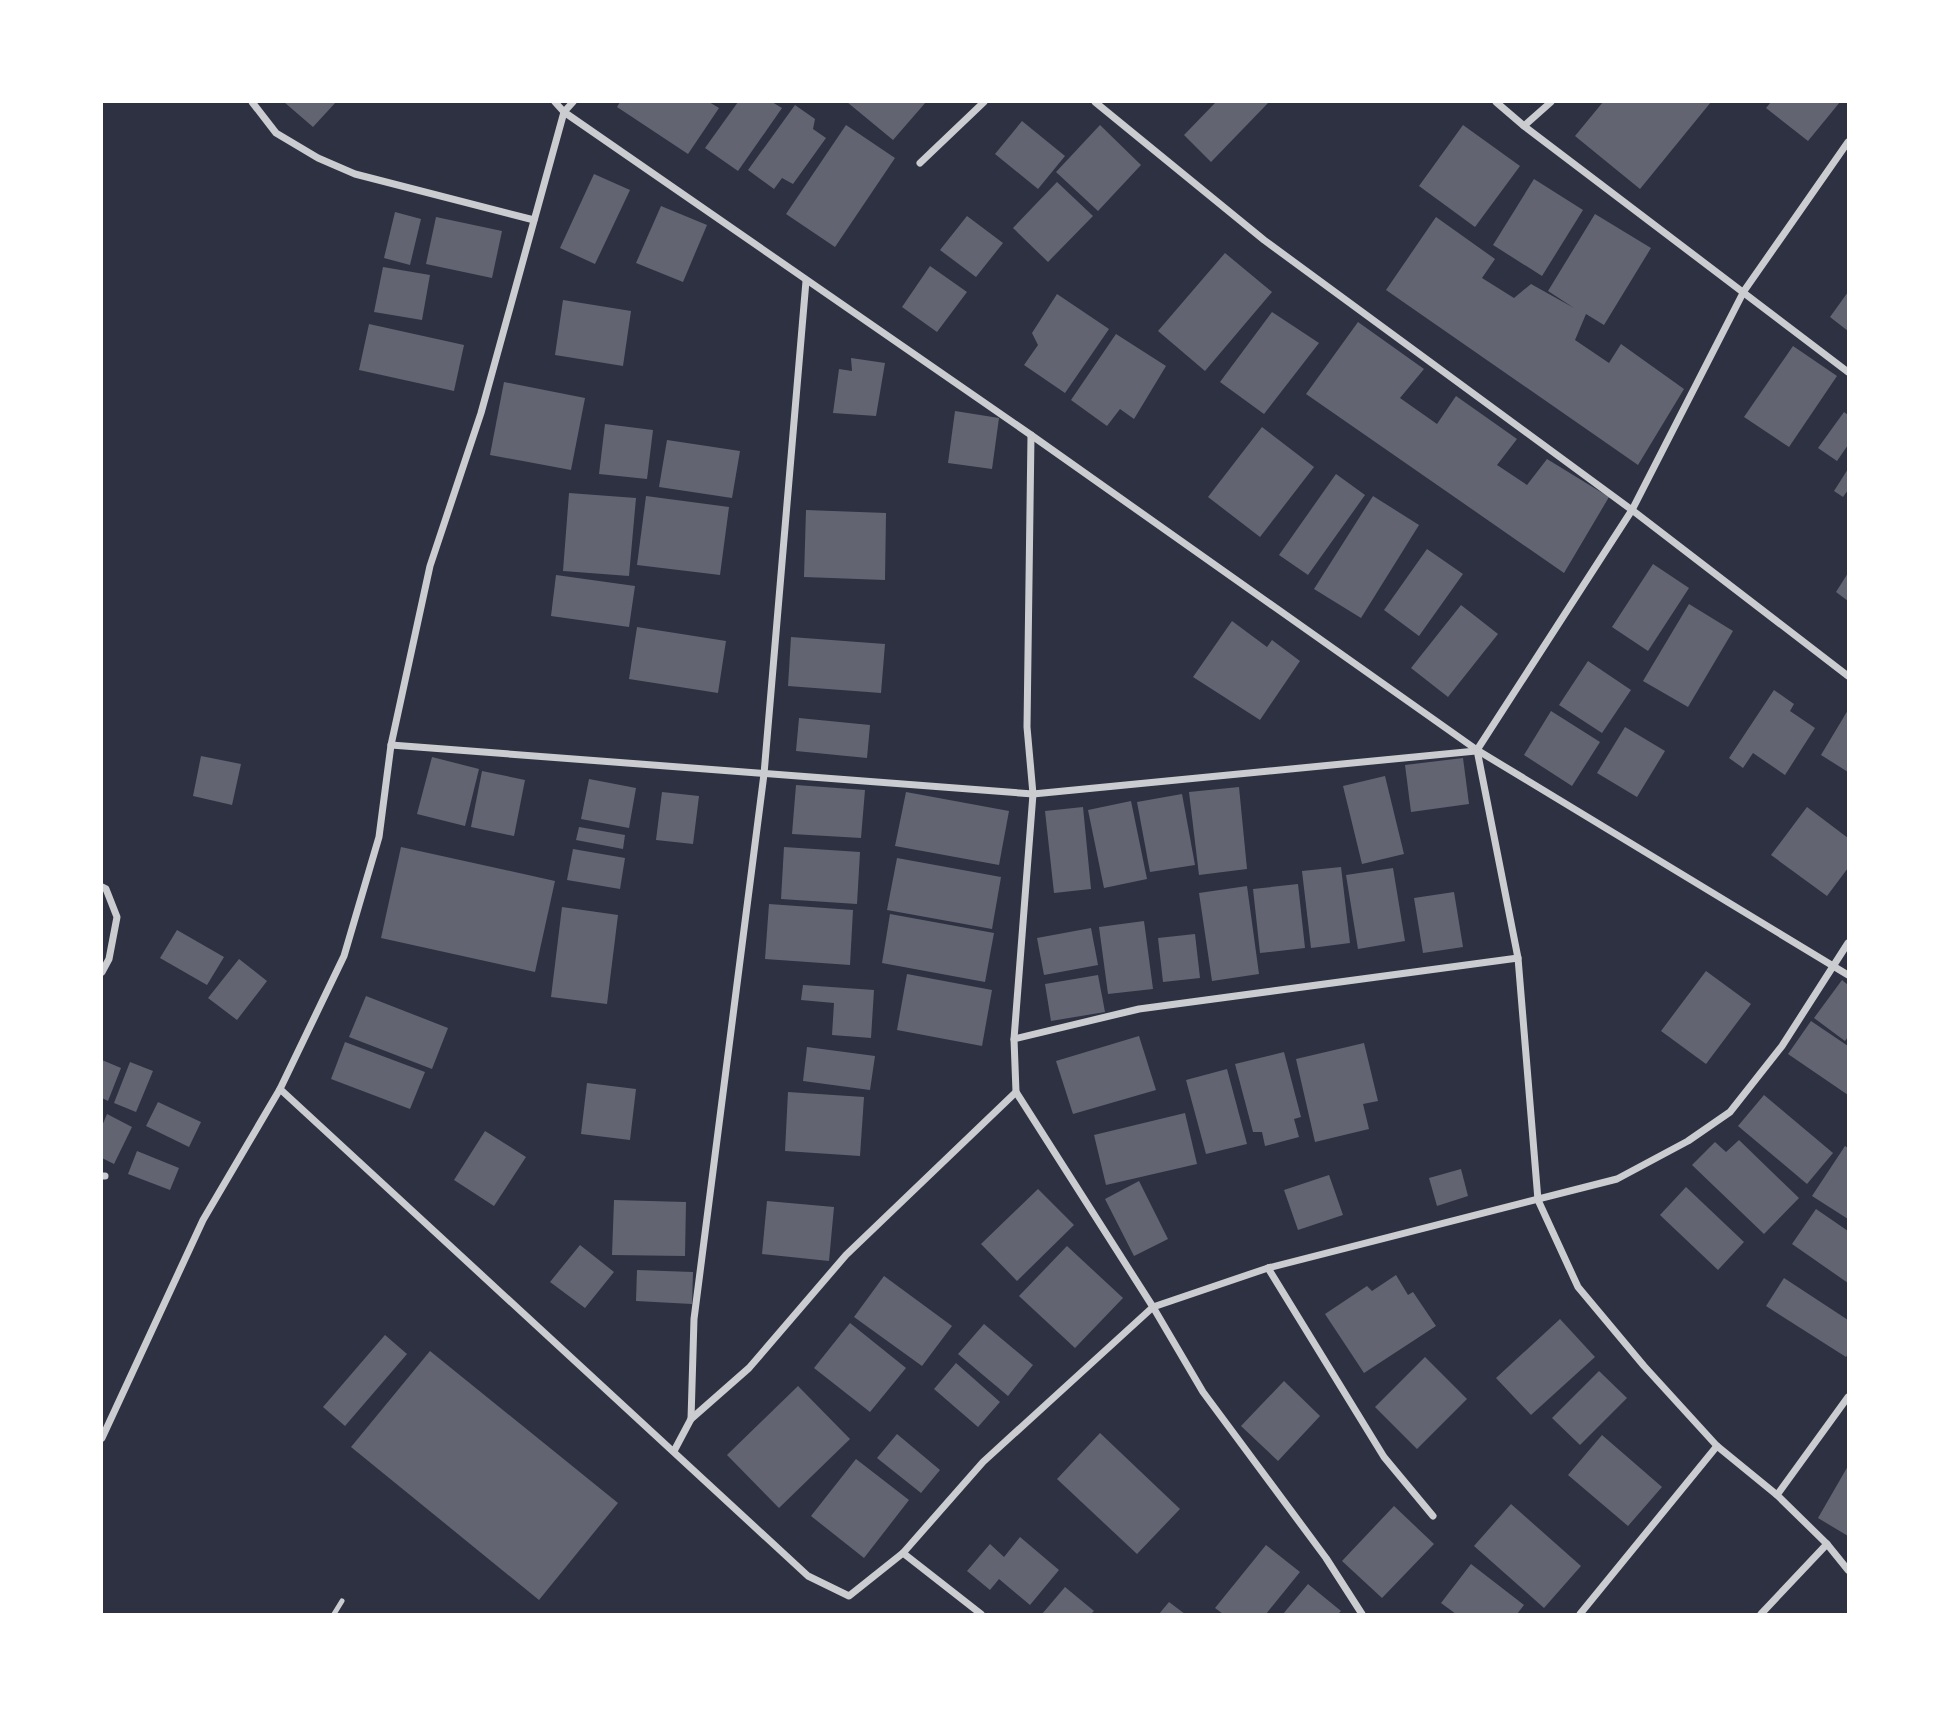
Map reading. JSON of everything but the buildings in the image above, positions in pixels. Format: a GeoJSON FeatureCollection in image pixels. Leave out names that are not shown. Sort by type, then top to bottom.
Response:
{"type":"FeatureCollection","features":[{"type":"Feature","properties":{"kind":"street"},"geometry":{"type":"LineString","coordinates":[[252,102],[276,133],[318,158],[355,174],[534,220]]}},
{"type":"Feature","properties":{"kind":"street"},"geometry":{"type":"LineString","coordinates":[[555,102],[564,112],[1031,435],[1477,750],[1849,975]]}},
{"type":"Feature","properties":{"kind":"street"},"geometry":{"type":"LineString","coordinates":[[102,1438],[203,1220],[280,1089],[344,956],[379,837],[391,745],[430,566],[481,413],[564,112],[573,102]]}},
{"type":"Feature","properties":{"kind":"street"},"geometry":{"type":"LineString","coordinates":[[920,163],[984,102]]}},
{"type":"Feature","properties":{"kind":"street"},"geometry":{"type":"LineString","coordinates":[[1096,102],[1264,240],[1632,510],[1849,676]]}},
{"type":"Feature","properties":{"kind":"street"},"geometry":{"type":"LineString","coordinates":[[1496,102],[1849,372]]}},
{"type":"Feature","properties":{"kind":"street"},"geometry":{"type":"LineString","coordinates":[[1524,126],[1551,102]]}},
{"type":"Feature","properties":{"kind":"street"},"geometry":{"type":"LineString","coordinates":[[1849,142],[1744,291],[1632,510],[1477,750],[1518,958],[1538,1200],[1578,1287],[1644,1366],[1717,1446],[1777,1496],[1849,1570]]}},
{"type":"Feature","properties":{"kind":"street"},"geometry":{"type":"LineString","coordinates":[[691,1419],[694,1319],[765,774],[806,281]]}},
{"type":"Feature","properties":{"kind":"street"},"geometry":{"type":"LineString","coordinates":[[1031,435],[1027,727],[1033,794],[1014,1039],[1016,1092],[1153,1307],[1203,1392],[1326,1558],[1362,1615]]}},
{"type":"Feature","properties":{"kind":"street"},"geometry":{"type":"LineString","coordinates":[[391,745],[1033,794],[1477,750]]}},
{"type":"Feature","properties":{"kind":"street"},"geometry":{"type":"LineString","coordinates":[[102,887],[106,889],[117,917],[109,959],[102,972]]}},
{"type":"Feature","properties":{"kind":"street"},"geometry":{"type":"LineString","coordinates":[[280,1089],[808,1576],[849,1596],[903,1553],[984,1462],[1153,1307],[1268,1268],[1617,1179],[1688,1141],[1730,1112],[1782,1046],[1849,943]]}},
{"type":"Feature","properties":{"kind":"street"},"geometry":{"type":"LineString","coordinates":[[1014,1039],[1139,1009],[1518,958]]}},
{"type":"Feature","properties":{"kind":"street"},"geometry":{"type":"LineString","coordinates":[[674,1451],[691,1419],[749,1368],[846,1255],[1016,1092]]}},
{"type":"Feature","properties":{"kind":"street"},"geometry":{"type":"LineString","coordinates":[[1268,1268],[1384,1457],[1433,1516]]}},
{"type":"Feature","properties":{"kind":"street"},"geometry":{"type":"LineString","coordinates":[[1777,1496],[1849,1396]]}},
{"type":"Feature","properties":{"kind":"street"},"geometry":{"type":"LineString","coordinates":[[1580,1615],[1717,1446]]}},
{"type":"Feature","properties":{"kind":"street"},"geometry":{"type":"LineString","coordinates":[[1761,1615],[1827,1545]]}},
{"type":"Feature","properties":{"kind":"street"},"geometry":{"type":"LineString","coordinates":[[903,1553],[981,1615]]}},
{"type":"Feature","properties":{"kind":"lane"},"geometry":{"type":"LineString","coordinates":[[334,1615],[342,1601]]}}]}
